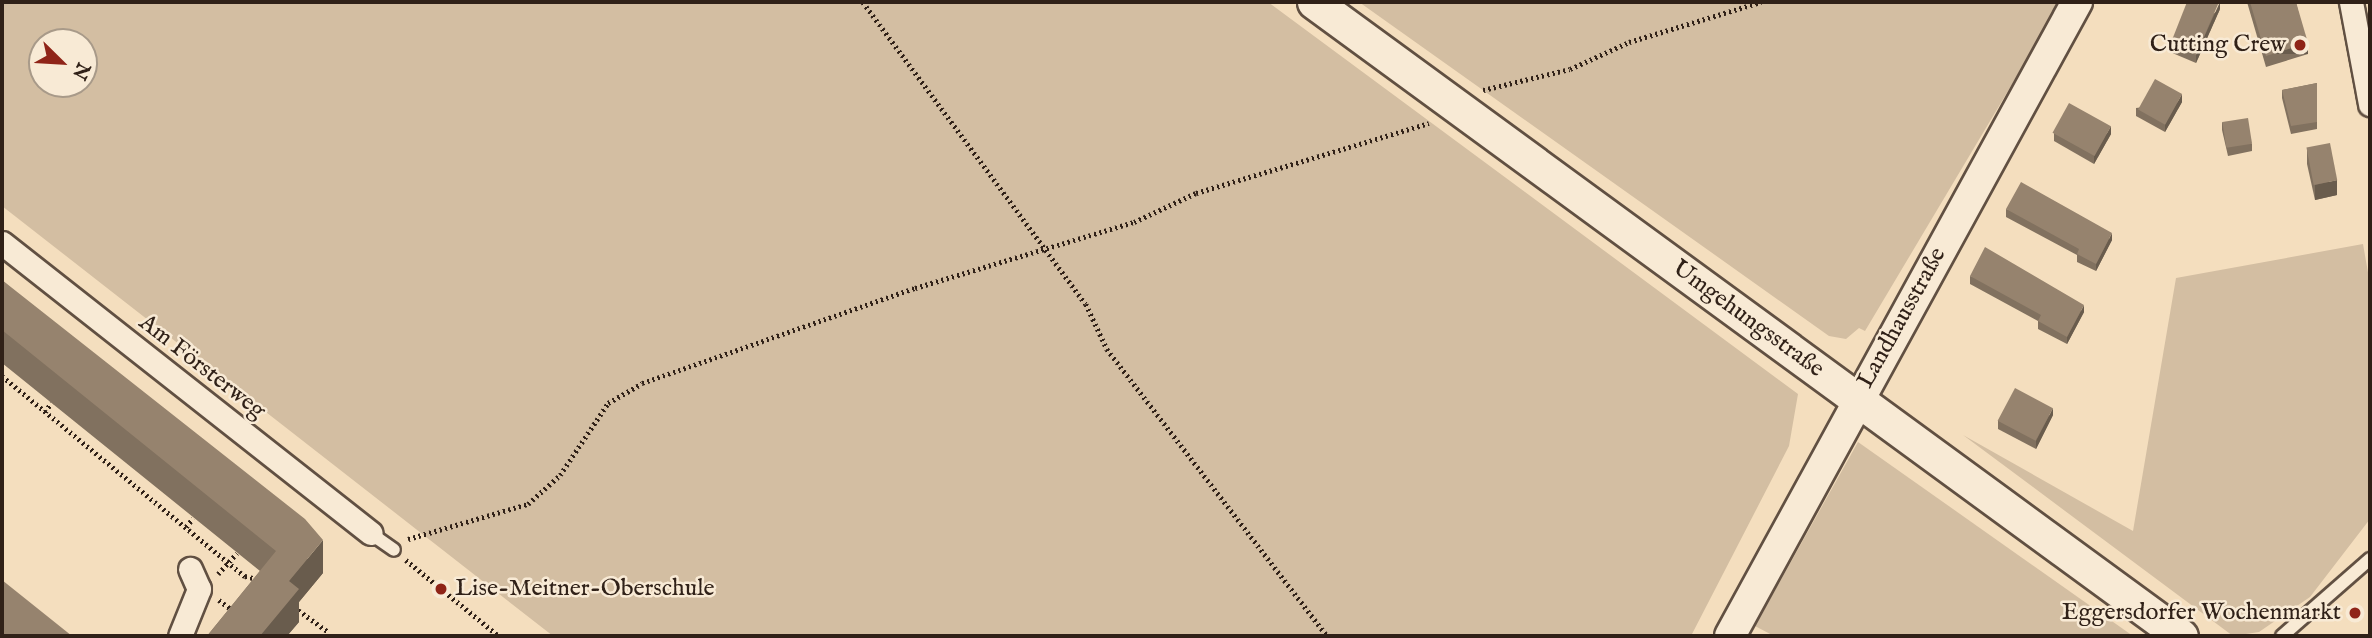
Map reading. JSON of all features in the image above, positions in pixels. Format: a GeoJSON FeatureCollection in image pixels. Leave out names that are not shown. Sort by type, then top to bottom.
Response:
{"type":"FeatureCollection","features":[{"type":"Feature","properties":{"kind":"main road","name":"Umgehungsstraße"},"geometry":{"type":"LineString","coordinates":[[1314,2],[2174,634]]}},
{"type":"Feature","properties":{"kind":"street","name":"Landhausstraße"},"geometry":{"type":"LineString","coordinates":[[1730,636],[1856,400],[2077,2]]}},
{"type":"Feature","properties":{"kind":"street"},"geometry":{"type":"LineString","coordinates":[[2351,2],[2370,104]]}},
{"type":"Feature","properties":{"kind":"street","name":"Am Försterweg"},"geometry":{"type":"LineString","coordinates":[[2,243],[370,533]]}},
{"type":"Feature","properties":{"kind":"street"},"geometry":{"type":"LineString","coordinates":[[180,636],[199,589],[190,569]]}},
{"type":"Feature","properties":{"kind":"lane"},"geometry":{"type":"LineString","coordinates":[[370,533],[394,550]]}},
{"type":"Feature","properties":{"kind":"lane"},"geometry":{"type":"LineString","coordinates":[[2282,636],[2370,559]]}},
{"type":"Feature","properties":{"kind":"path"},"geometry":{"type":"LineString","coordinates":[[863,2],[1043,250],[1086,304],[1107,349],[1327,636]]}},
{"type":"Feature","properties":{"kind":"path"},"geometry":{"type":"LineString","coordinates":[[1485,91],[1570,69],[1629,42],[1761,2]]}},
{"type":"Feature","properties":{"kind":"path"},"geometry":{"type":"LineString","coordinates":[[499,636],[394,550],[405,539],[528,504],[560,475],[608,403],[642,383],[1134,222],[1196,193],[1428,123]]}},
{"type":"Feature","properties":{"kind":"path"},"geometry":{"type":"LineString","coordinates":[[9,369],[2,376],[228,562],[261,582]]}},
{"type":"Feature","properties":{"kind":"path"},"geometry":{"type":"LineString","coordinates":[[45,412],[51,403]]}},
{"type":"Feature","properties":{"kind":"path"},"geometry":{"type":"LineString","coordinates":[[71,433],[79,424]]}},
{"type":"Feature","properties":{"kind":"path"},"geometry":{"type":"LineString","coordinates":[[100,456],[107,448]]}},
{"type":"Feature","properties":{"kind":"path"},"geometry":{"type":"LineString","coordinates":[[143,492],[150,483]]}},
{"type":"Feature","properties":{"kind":"path"},"geometry":{"type":"LineString","coordinates":[[186,527],[193,517]]}},
{"type":"Feature","properties":{"kind":"path"},"geometry":{"type":"LineString","coordinates":[[220,572],[237,552]]}},
{"type":"Feature","properties":{"kind":"path"},"geometry":{"type":"LineString","coordinates":[[293,607],[327,631]]}},
{"type":"Feature","properties":{"kind":"shaded area"},"geometry":{"type":"Polygon","coordinates":[[[2,2],[1268,2],[1798,394],[1789,446],[1691,636],[553,636],[2,206],[2,2]]]}},
{"type":"Feature","properties":{"kind":"shaded area"},"geometry":{"type":"Polygon","coordinates":[[[1359,2],[2061,2],[1865,331],[1859,328],[1846,339],[1829,336],[1359,2]]]}},
{"type":"Feature","properties":{"kind":"shaded area"},"geometry":{"type":"Polygon","coordinates":[[[2363,244],[2370,284],[2370,519],[2310,597],[2259,632],[2233,636],[1963,435],[2133,531],[2176,278],[2363,244]]]}},
{"type":"Feature","properties":{"kind":"shaded area"},"geometry":{"type":"Polygon","coordinates":[[[1858,442],[2133,636],[1774,636],[1755,626],[1858,442]]]}},
{"type":"Feature","properties":{"kind":"building"},"geometry":{"type":"Polygon","coordinates":[[[2187,2],[2219,2],[2196,55],[2170,45],[2187,2]]]}},
{"type":"Feature","properties":{"kind":"building"},"geometry":{"type":"Polygon","coordinates":[[[2250,2],[2296,2],[2308,43],[2266,56],[2250,2]]]}},
{"type":"Feature","properties":{"kind":"building"},"geometry":{"type":"Polygon","coordinates":[[[2155,79],[2182,94],[2165,125],[2138,110],[2155,79]]]}},
{"type":"Feature","properties":{"kind":"building"},"geometry":{"type":"Polygon","coordinates":[[[2317,83],[2317,122],[2291,126],[2282,90],[2317,83]]]}},
{"type":"Feature","properties":{"kind":"building"},"geometry":{"type":"Polygon","coordinates":[[[2069,103],[2111,126],[2094,156],[2053,133],[2069,103]]]}},
{"type":"Feature","properties":{"kind":"building"},"geometry":{"type":"Polygon","coordinates":[[[2248,118],[2252,144],[2226,148],[2222,122],[2248,118]]]}},
{"type":"Feature","properties":{"kind":"building"},"geometry":{"type":"Polygon","coordinates":[[[2330,143],[2337,180],[2314,185],[2306,148],[2330,143]]]}},
{"type":"Feature","properties":{"kind":"building"},"geometry":{"type":"Polygon","coordinates":[[[2021,182],[2112,233],[2096,264],[2077,254],[2079,249],[2006,209],[2021,182]]]}},
{"type":"Feature","properties":{"kind":"building"},"geometry":{"type":"Polygon","coordinates":[[[1985,247],[2084,305],[2067,337],[2038,321],[2041,315],[1970,276],[1985,247]]]}},
{"type":"Feature","properties":{"kind":"building"},"geometry":{"type":"Polygon","coordinates":[[[2,280],[305,519],[323,540],[289,581],[299,589],[260,636],[207,636],[276,551],[2,330],[2,280]]]}},
{"type":"Feature","properties":{"kind":"building"},"geometry":{"type":"Polygon","coordinates":[[[2015,388],[2053,408],[2036,441],[1998,421],[2015,388]]]}},
{"type":"Feature","properties":{"kind":"building"},"geometry":{"type":"Polygon","coordinates":[[[2,580],[72,636],[4,636],[2,580]]]}},
{"type":"Feature","properties":{"kind":"place","name":"Cutting Crew"},"geometry":{"type":"Point","coordinates":[2300,45]}},
{"type":"Feature","properties":{"kind":"place","name":"Lise-Meitner-Oberschule"},"geometry":{"type":"Point","coordinates":[441,589]}},
{"type":"Feature","properties":{"kind":"place","name":"Eggersdorfer Wochenmarkt"},"geometry":{"type":"Point","coordinates":[2355,613]}}]}
